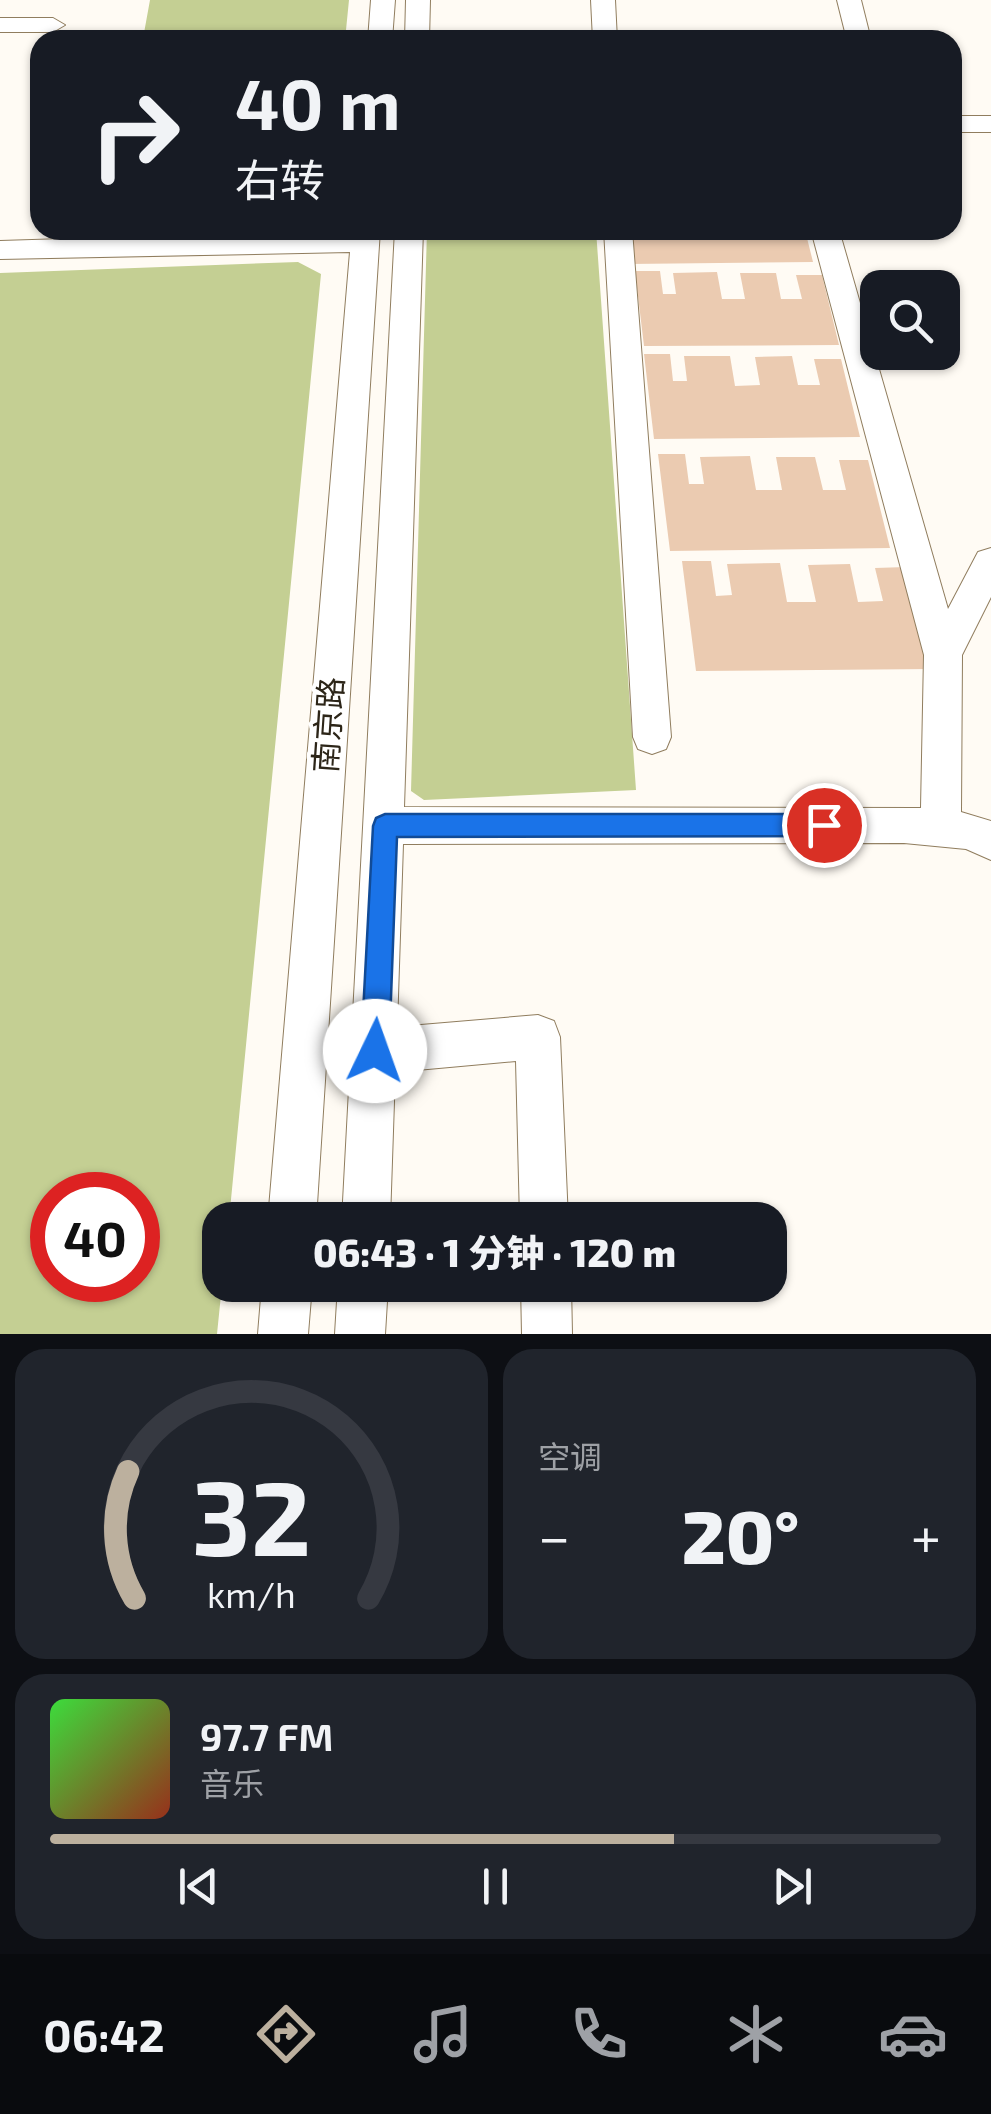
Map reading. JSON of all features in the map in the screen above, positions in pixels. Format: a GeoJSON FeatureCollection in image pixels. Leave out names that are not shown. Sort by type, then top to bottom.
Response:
{"type":"FeatureCollection","features":[{"type":"Feature","properties":{"kind":"street"},"geometry":{"type":"LineString","coordinates":[[381,30],[384,0]]}},
{"type":"Feature","properties":{"kind":"street"},"geometry":{"type":"LineString","coordinates":[[417,30],[418,0]]}},
{"type":"Feature","properties":{"kind":"street"},"geometry":{"type":"LineString","coordinates":[[603,0],[604,30]]}},
{"type":"Feature","properties":{"kind":"street"},"geometry":{"type":"LineString","coordinates":[[849,0],[856,30]]}},
{"type":"Feature","properties":{"kind":"street"},"geometry":{"type":"LineString","coordinates":[[0,25],[53,24]]}},
{"type":"Feature","properties":{"kind":"street"},"geometry":{"type":"LineString","coordinates":[[962,124],[991,124]]}},
{"type":"Feature","properties":{"kind":"street"},"geometry":{"type":"LineString","coordinates":[[0,250],[261,240]]}},
{"type":"Feature","properties":{"kind":"street","name":"南京路"},"geometry":{"type":"LineString","coordinates":[[293,1202],[366,240]]}},
{"type":"Feature","properties":{"kind":"street","name":"南京路"},"geometry":{"type":"LineString","coordinates":[[367,1202],[409,240]]}},
{"type":"Feature","properties":{"kind":"street"},"geometry":{"type":"LineString","coordinates":[[619,240],[652,737]]}},
{"type":"Feature","properties":{"kind":"street"},"geometry":{"type":"LineString","coordinates":[[829,240],[944,656],[941,828]]}},
{"type":"Feature","properties":{"kind":"street"},"geometry":{"type":"LineString","coordinates":[[944,656],[991,562]]}},
{"type":"Feature","properties":{"kind":"street"},"geometry":{"type":"LineString","coordinates":[[385,826],[941,828],[970,830],[991,841]]}},
{"type":"Feature","properties":{"kind":"street"},"geometry":{"type":"LineString","coordinates":[[375,1051],[538,1037],[543,1202]]}},
{"type":"Feature","properties":{"kind":"street"},"geometry":{"type":"LineString","coordinates":[[283,1334],[286,1302]]}},
{"type":"Feature","properties":{"kind":"street"},"geometry":{"type":"LineString","coordinates":[[360,1334],[362,1302]]}},
{"type":"Feature","properties":{"kind":"street"},"geometry":{"type":"LineString","coordinates":[[546,1302],[547,1334]]}},
{"type":"Feature","properties":{"kind":"green space"},"geometry":{"type":"Polygon","coordinates":[[[150,0],[349,0],[346,30],[145,30],[150,0]]]}},
{"type":"Feature","properties":{"kind":"green space"},"geometry":{"type":"Polygon","coordinates":[[[427,240],[597,240],[636,790],[424,800],[411,791],[427,240]]]}},
{"type":"Feature","properties":{"kind":"green space"},"geometry":{"type":"Polygon","coordinates":[[[298,262],[321,274],[231,1202],[202,1202],[202,1302],[220,1302],[217,1334],[0,1334],[0,273],[298,262]]]}},
{"type":"Feature","properties":{"kind":"building"},"geometry":{"type":"Polygon","coordinates":[[[626,240],[808,240],[813,262],[629,264],[626,240]]]}},
{"type":"Feature","properties":{"kind":"building"},"geometry":{"type":"Polygon","coordinates":[[[635,271],[660,271],[663,294],[676,294],[673,273],[717,272],[722,299],[745,299],[740,273],[776,273],[781,299],[802,299],[796,275],[822,275],[839,345],[644,346],[635,271]]]}},
{"type":"Feature","properties":{"kind":"building"},"geometry":{"type":"Polygon","coordinates":[[[644,354],[670,354],[673,381],[687,381],[684,356],[730,356],[735,386],[760,385],[755,357],[792,356],[798,385],[820,385],[814,359],[841,359],[860,437],[654,439],[644,354]]]}},
{"type":"Feature","properties":{"kind":"building"},"geometry":{"type":"Polygon","coordinates":[[[658,454],[685,454],[689,484],[704,484],[700,457],[750,456],[756,490],[782,490],[776,457],[815,457],[823,490],[846,490],[839,460],[868,460],[890,548],[670,551],[658,454]]]}},
{"type":"Feature","properties":{"kind":"building"},"geometry":{"type":"Polygon","coordinates":[[[682,561],[711,561],[716,596],[732,595],[727,564],[780,563],[787,602],[816,602],[808,565],[850,564],[858,602],[883,601],[875,568],[906,567],[931,669],[696,671],[682,561]]]}},
{"type":"Feature","properties":{"kind":"route"},"geometry":{"type":"LineString","coordinates":[[375,1051],[385,826],[824,825]]}}]}
